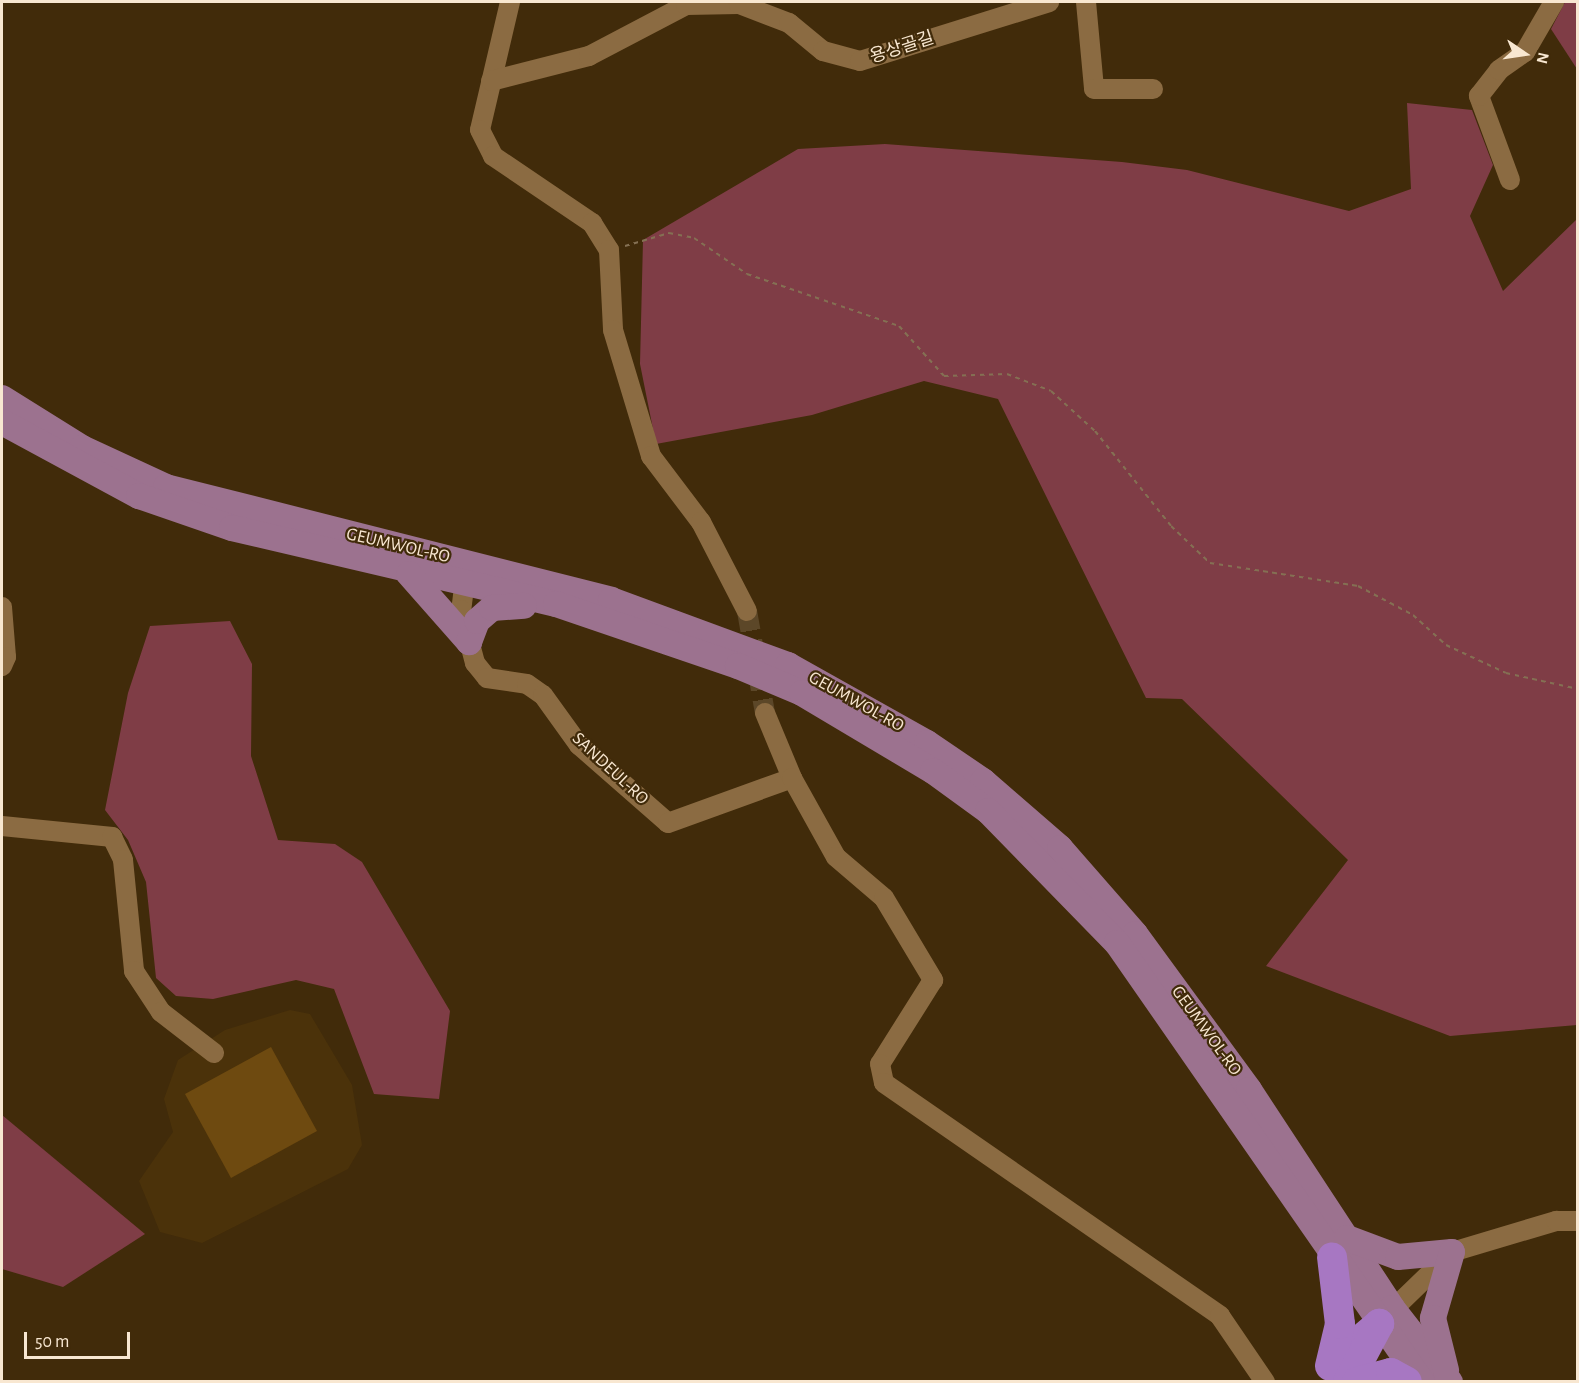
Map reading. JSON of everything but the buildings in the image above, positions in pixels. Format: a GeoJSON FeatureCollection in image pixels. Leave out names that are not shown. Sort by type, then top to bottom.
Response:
{"type":"FeatureCollection","features":[{"type":"Feature","properties":{"kind":"highway"},"geometry":{"type":"LineString","coordinates":[[1332,1376],[1340,1324],[1339,1248]]}},
{"type":"Feature","properties":{"kind":"highway"},"geometry":{"type":"LineString","coordinates":[[1332,1376],[1350,1344],[1386,1316]]}},
{"type":"Feature","properties":{"kind":"highway"},"geometry":{"type":"LineString","coordinates":[[1357,1382],[1391,1373],[1407,1382]]}},
{"type":"Feature","properties":{"kind":"main road","name":"GEUMWOL-RO"},"geometry":{"type":"LineString","coordinates":[[2,398],[82,448],[166,487],[465,574],[738,666],[802,693],[872,731],[988,811],[1117,943],[1339,1248],[1386,1316],[1422,1382]]}},
{"type":"Feature","properties":{"kind":"main road","name":"GEUMWOL-RO"},"geometry":{"type":"LineString","coordinates":[[2,422],[139,496],[232,528],[406,572],[465,574],[611,600],[788,665],[874,710],[983,781],[1060,848],[1135,934],[1249,1089],[1339,1248]]}},
{"type":"Feature","properties":{"kind":"main road"},"geometry":{"type":"LineString","coordinates":[[406,572],[429,590],[468,642],[492,608],[556,604]]}},
{"type":"Feature","properties":{"kind":"main road"},"geometry":{"type":"LineString","coordinates":[[1339,1248],[1398,1257],[1452,1252],[1433,1318],[1449,1380]]}},
{"type":"Feature","properties":{"kind":"main road","name":"GEUMWOL-RO"},"geometry":{"type":"LineString","coordinates":[[1386,1316],[1449,1380]]}},
{"type":"Feature","properties":{"kind":"street"},"geometry":{"type":"LineString","coordinates":[[510,2],[480,130],[493,156],[592,223],[609,250],[613,330],[651,456],[701,522],[747,611]]}},
{"type":"Feature","properties":{"kind":"street","name":"용상골길"},"geometry":{"type":"LineString","coordinates":[[491,81],[590,56],[686,5],[739,4],[789,23],[823,51],[860,61],[1049,2]]}},
{"type":"Feature","properties":{"kind":"street"},"geometry":{"type":"LineString","coordinates":[[1086,2],[1094,89],[1153,89]]}},
{"type":"Feature","properties":{"kind":"street"},"geometry":{"type":"LineString","coordinates":[[1510,180],[1479,96],[1499,70],[1525,52],[1554,2]]}},
{"type":"Feature","properties":{"kind":"street","name":"SANDEUL-RO"},"geometry":{"type":"LineString","coordinates":[[465,574],[461,610],[468,642],[487,678],[527,684],[543,695],[579,745],[668,823],[792,778]]}},
{"type":"Feature","properties":{"kind":"street"},"geometry":{"type":"LineString","coordinates":[[2,607],[6,657],[2,666]]}},
{"type":"Feature","properties":{"kind":"street"},"geometry":{"type":"LineString","coordinates":[[765,713],[792,778],[836,857],[884,898],[933,980],[880,1064],[884,1083],[1220,1316],[1265,1382]]}},
{"type":"Feature","properties":{"kind":"street"},"geometry":{"type":"LineString","coordinates":[[2,826],[112,837],[123,860],[134,970],[161,1012],[214,1053]]}},
{"type":"Feature","properties":{"kind":"street"},"geometry":{"type":"LineString","coordinates":[[1386,1316],[1452,1252],[1556,1221],[1578,1221]]}},
{"type":"Feature","properties":{"kind":"path"},"geometry":{"type":"LineString","coordinates":[[609,250],[669,232],[694,238],[747,274],[899,326],[944,376],[1007,374],[1051,391],[1095,431],[1171,526],[1210,563],[1358,586],[1413,615],[1446,645],[1506,673],[1578,689]]}},
{"type":"Feature","properties":{"kind":"shaded area"},"geometry":{"type":"Polygon","coordinates":[[[1565,2],[1577,2],[1577,69],[1551,29],[1565,2]]]}},
{"type":"Feature","properties":{"kind":"shaded area"},"geometry":{"type":"Polygon","coordinates":[[[1407,103],[1472,110],[1493,165],[1470,216],[1503,291],[1577,219],[1577,1025],[1450,1036],[1266,966],[1348,860],[1182,699],[1146,698],[998,399],[924,381],[812,415],[656,444],[640,364],[643,240],[798,149],[885,144],[1122,162],[1187,170],[1349,211],[1411,189],[1407,103]]]}},
{"type":"Feature","properties":{"kind":"shaded area"},"geometry":{"type":"Polygon","coordinates":[[[230,621],[252,664],[251,756],[278,840],[335,844],[362,862],[450,1011],[439,1099],[374,1094],[334,989],[296,980],[213,999],[176,996],[156,978],[146,882],[128,840],[105,810],[128,693],[150,626],[230,621]]]}},
{"type":"Feature","properties":{"kind":"shaded area"},"geometry":{"type":"Polygon","coordinates":[[[290,1010],[310,1014],[352,1085],[362,1145],[348,1169],[202,1243],[160,1232],[139,1181],[173,1132],[164,1099],[178,1060],[225,1030],[290,1010]]]}},
{"type":"Feature","properties":{"kind":"shaded area"},"geometry":{"type":"Polygon","coordinates":[[[2,1115],[145,1234],[63,1287],[2,1269],[2,1115]]]}},
{"type":"Feature","properties":{"kind":"tunnel"},"geometry":{"type":"LineString","coordinates":[[747,611],[765,713]]}}]}
